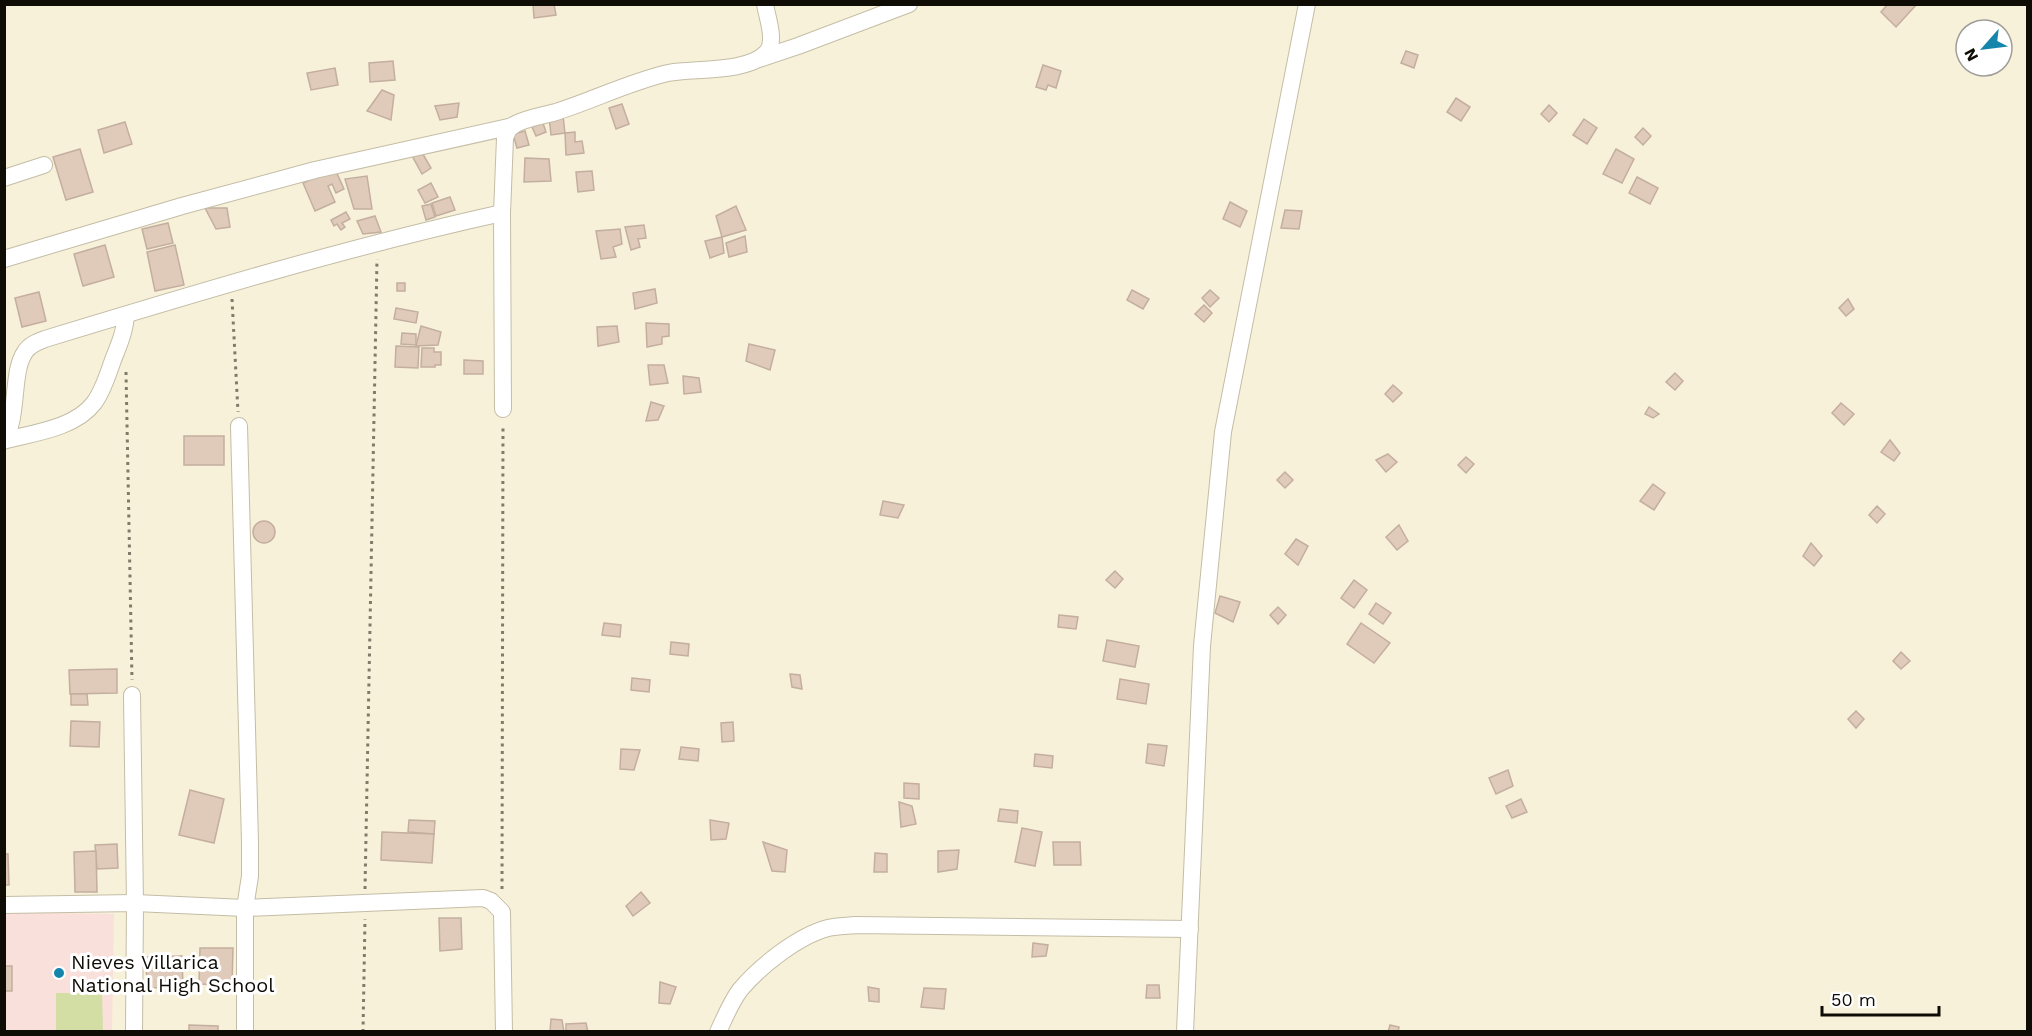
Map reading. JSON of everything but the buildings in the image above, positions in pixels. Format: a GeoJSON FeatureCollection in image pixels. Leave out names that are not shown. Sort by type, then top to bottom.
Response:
{"type":"FeatureCollection","features":[{"type":"Feature","properties":{"kind":"street"},"geometry":{"type":"LineString","coordinates":[[758,59],[770,48],[771,39],[765,4]]}},
{"type":"Feature","properties":{"kind":"street"},"geometry":{"type":"LineString","coordinates":[[4,259],[182,206],[304,173],[513,126],[656,76],[727,67],[758,59],[909,4]]}},
{"type":"Feature","properties":{"kind":"street"},"geometry":{"type":"LineString","coordinates":[[1185,1032],[1202,646],[1223,432],[1307,4]]}},
{"type":"Feature","properties":{"kind":"street"},"geometry":{"type":"LineString","coordinates":[[503,409],[502,213],[505,138],[513,126]]}},
{"type":"Feature","properties":{"kind":"street"},"geometry":{"type":"LineString","coordinates":[[4,178],[44,165]]}},
{"type":"Feature","properties":{"kind":"street"},"geometry":{"type":"LineString","coordinates":[[5,441],[15,404],[20,362],[32,345],[45,339],[298,263],[502,213]]}},
{"type":"Feature","properties":{"kind":"street"},"geometry":{"type":"LineString","coordinates":[[5,441],[70,422],[95,402],[108,375],[125,328],[126,315]]}},
{"type":"Feature","properties":{"kind":"street"},"geometry":{"type":"LineString","coordinates":[[239,426],[250,842],[250,876],[245,908],[245,1032]]}},
{"type":"Feature","properties":{"kind":"street"},"geometry":{"type":"LineString","coordinates":[[132,695],[134,1032]]}},
{"type":"Feature","properties":{"kind":"street"},"geometry":{"type":"LineString","coordinates":[[4,905],[135,903],[245,908],[483,898],[491,901],[502,912],[504,1032]]}},
{"type":"Feature","properties":{"kind":"street"},"geometry":{"type":"LineString","coordinates":[[718,1032],[730,1006],[757,972],[809,936],[828,928],[856,925],[1190,929]]}},
{"type":"Feature","properties":{"kind":"path"},"geometry":{"type":"LineString","coordinates":[[363,1032],[377,244]]}},
{"type":"Feature","properties":{"kind":"path"},"geometry":{"type":"LineString","coordinates":[[231,282],[239,426]]}},
{"type":"Feature","properties":{"kind":"path"},"geometry":{"type":"LineString","coordinates":[[126,363],[132,695]]}},
{"type":"Feature","properties":{"kind":"path"},"geometry":{"type":"LineString","coordinates":[[502,912],[503,409]]}},
{"type":"Feature","properties":{"kind":"shaded area","name":"Nieves Villarica National High School"},"geometry":{"type":"Polygon","coordinates":[[[5,912],[114,914],[112,1031],[5,1032],[5,912]]]}},
{"type":"Feature","properties":{"kind":"green space"},"geometry":{"type":"Polygon","coordinates":[[[56,993],[102,993],[103,1031],[56,1031],[56,993]]]}},
{"type":"Feature","properties":{"kind":"place","name":"Nieves Villarica National High School"},"geometry":{"type":"Point","coordinates":[59,973]}}]}
